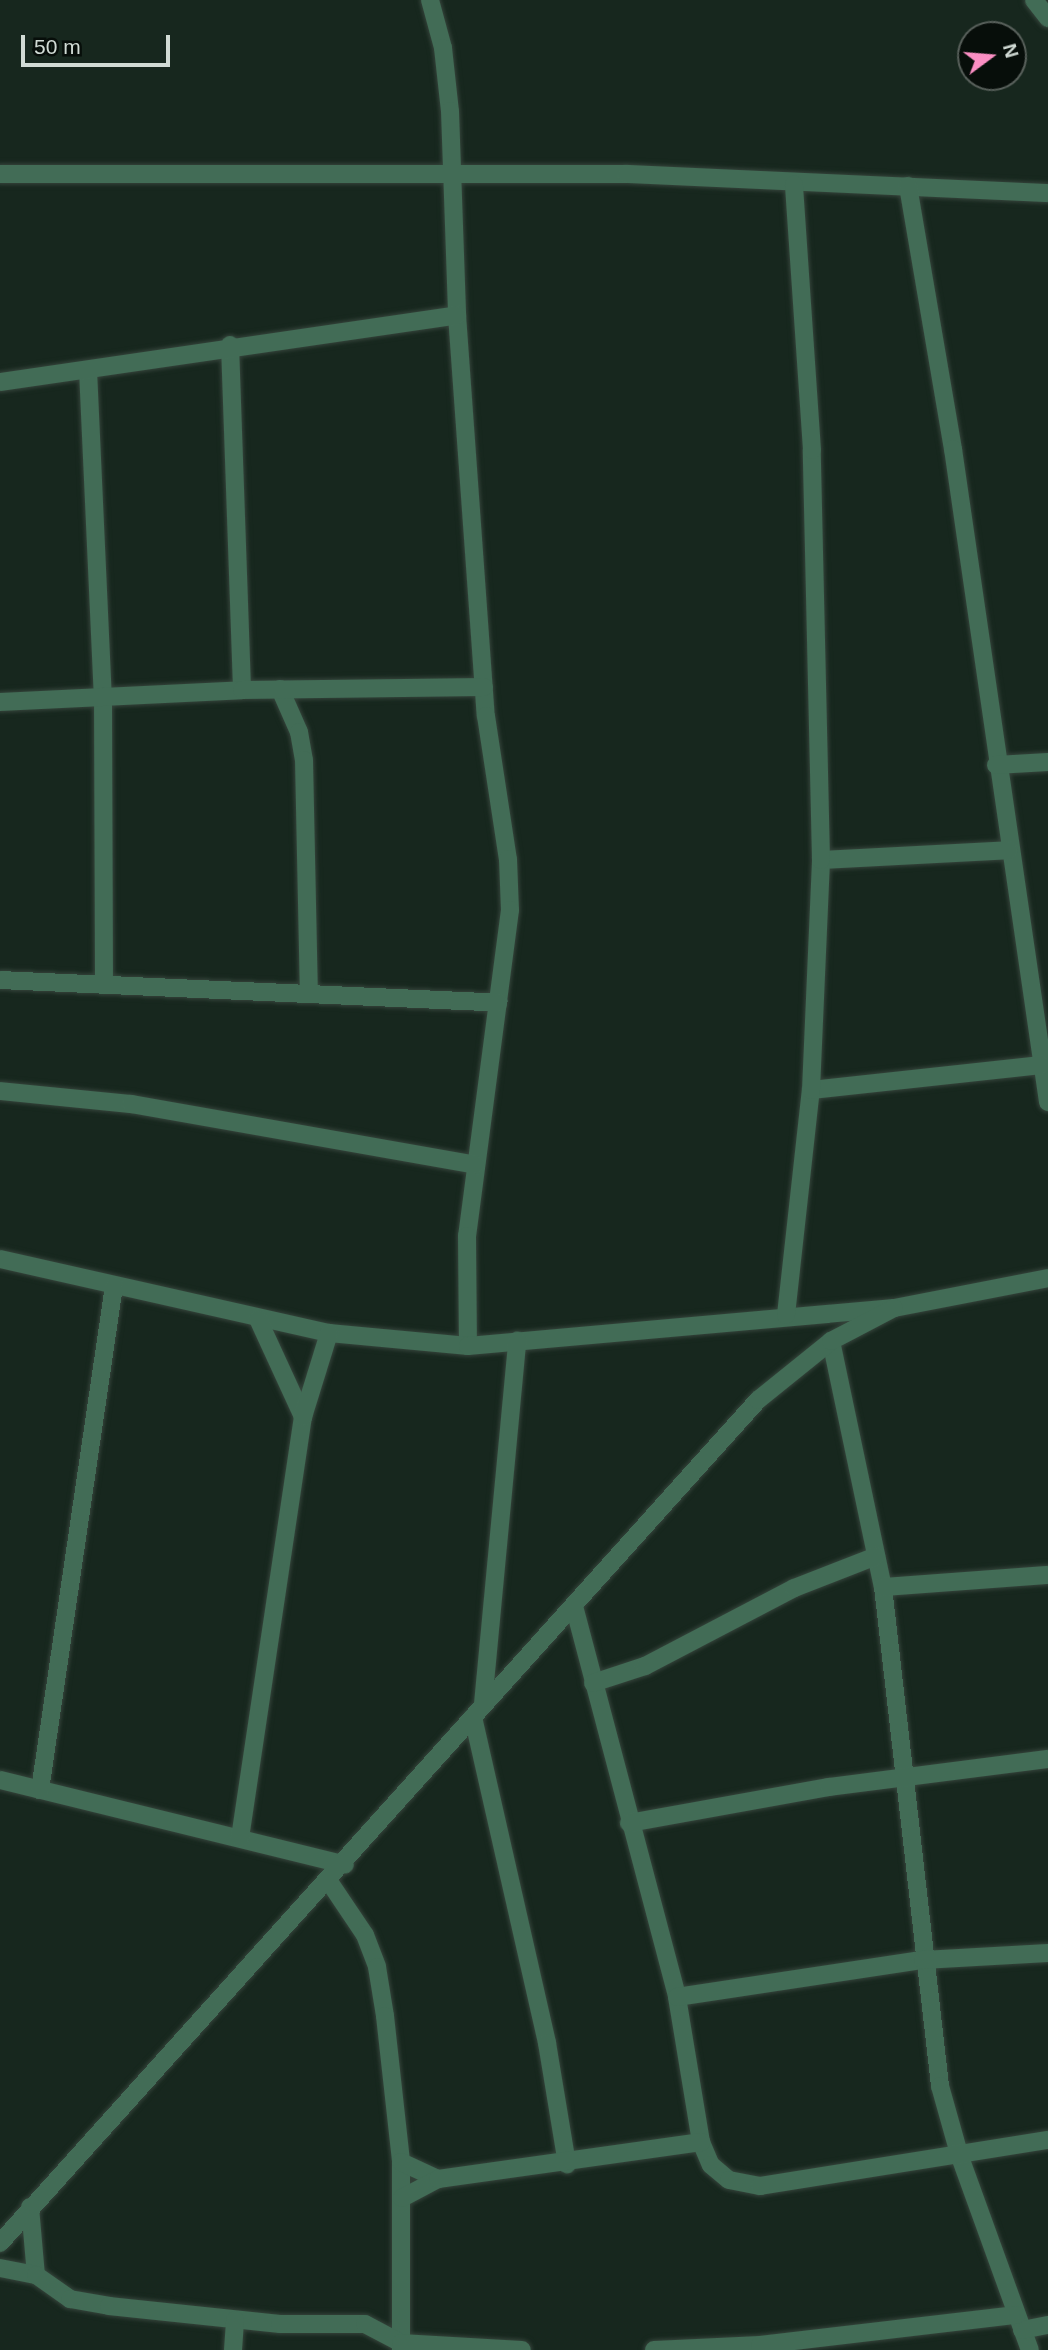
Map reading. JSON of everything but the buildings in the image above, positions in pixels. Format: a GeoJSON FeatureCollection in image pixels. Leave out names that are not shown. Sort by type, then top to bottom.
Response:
{"type":"FeatureCollection","features":[{"type":"Feature","properties":{"kind":"street"},"geometry":{"type":"LineString","coordinates":[[430,0],[443,48],[456,176],[457,315],[484,687],[508,859],[510,910],[467,1236],[468,1346]]}},
{"type":"Feature","properties":{"kind":"street"},"geometry":{"type":"LineString","coordinates":[[1034,0],[1048,19]]}},
{"type":"Feature","properties":{"kind":"street"},"geometry":{"type":"LineString","coordinates":[[0,174],[626,174],[794,185],[908,186],[1048,193]]}},
{"type":"Feature","properties":{"kind":"street"},"geometry":{"type":"LineString","coordinates":[[786,1315],[811,1090],[821,860],[812,450],[794,185]]}},
{"type":"Feature","properties":{"kind":"street"},"geometry":{"type":"LineString","coordinates":[[908,186],[953,449],[996,765],[1048,1102]]}},
{"type":"Feature","properties":{"kind":"street"},"geometry":{"type":"LineString","coordinates":[[0,382],[88,370],[230,345],[457,315]]}},
{"type":"Feature","properties":{"kind":"street"},"geometry":{"type":"LineString","coordinates":[[230,345],[242,690]]}},
{"type":"Feature","properties":{"kind":"street"},"geometry":{"type":"LineString","coordinates":[[88,370],[103,696],[104,984]]}},
{"type":"Feature","properties":{"kind":"street"},"geometry":{"type":"LineString","coordinates":[[0,702],[242,690],[484,687]]}},
{"type":"Feature","properties":{"kind":"street"},"geometry":{"type":"LineString","coordinates":[[280,689],[299,732],[304,760],[309,992]]}},
{"type":"Feature","properties":{"kind":"street"},"geometry":{"type":"LineString","coordinates":[[996,765],[1048,762]]}},
{"type":"Feature","properties":{"kind":"street"},"geometry":{"type":"LineString","coordinates":[[821,860],[1009,850]]}},
{"type":"Feature","properties":{"kind":"street"},"geometry":{"type":"LineString","coordinates":[[0,980],[309,992],[498,1003]]}},
{"type":"Feature","properties":{"kind":"street"},"geometry":{"type":"LineString","coordinates":[[811,1090],[1042,1065]]}},
{"type":"Feature","properties":{"kind":"street"},"geometry":{"type":"LineString","coordinates":[[0,1091],[131,1104],[476,1166]]}},
{"type":"Feature","properties":{"kind":"street"},"geometry":{"type":"LineString","coordinates":[[0,1259],[328,1333],[468,1346],[786,1315],[894,1308],[1048,1278]]}},
{"type":"Feature","properties":{"kind":"street"},"geometry":{"type":"LineString","coordinates":[[40,1790],[114,1286]]}},
{"type":"Feature","properties":{"kind":"street"},"geometry":{"type":"LineString","coordinates":[[0,2243],[328,1880],[345,1865],[478,1710],[758,1400],[831,1341],[894,1308]]}},
{"type":"Feature","properties":{"kind":"street"},"geometry":{"type":"LineString","coordinates":[[258,1319],[303,1417]]}},
{"type":"Feature","properties":{"kind":"street"},"geometry":{"type":"LineString","coordinates":[[240,1838],[303,1417],[328,1333]]}},
{"type":"Feature","properties":{"kind":"street"},"geometry":{"type":"LineString","coordinates":[[517,1341],[478,1710],[547,2043],[567,2164]]}},
{"type":"Feature","properties":{"kind":"street"},"geometry":{"type":"LineString","coordinates":[[831,1341],[883,1587],[923,1960],[940,2085],[960,2157],[1030,2350]]}},
{"type":"Feature","properties":{"kind":"street"},"geometry":{"type":"LineString","coordinates":[[593,1684],[645,1666],[794,1588],[876,1556]]}},
{"type":"Feature","properties":{"kind":"street"},"geometry":{"type":"LineString","coordinates":[[883,1587],[1048,1575]]}},
{"type":"Feature","properties":{"kind":"street"},"geometry":{"type":"LineString","coordinates":[[574,1606],[677,1997],[701,2142],[711,2165],[729,2180],[760,2186],[960,2157],[1048,2140]]}},
{"type":"Feature","properties":{"kind":"street"},"geometry":{"type":"LineString","coordinates":[[629,1823],[903,1776],[1048,1759]]}},
{"type":"Feature","properties":{"kind":"street"},"geometry":{"type":"LineString","coordinates":[[0,1780],[345,1865]]}},
{"type":"Feature","properties":{"kind":"street"},"geometry":{"type":"LineString","coordinates":[[328,1880],[365,1935],[377,1967],[401,2162],[401,2346]]}},
{"type":"Feature","properties":{"kind":"street"},"geometry":{"type":"LineString","coordinates":[[677,1997],[923,1960],[1048,1953]]}},
{"type":"Feature","properties":{"kind":"street"},"geometry":{"type":"LineString","coordinates":[[402,2198],[438,2179],[567,2164],[701,2142]]}},
{"type":"Feature","properties":{"kind":"street"},"geometry":{"type":"LineString","coordinates":[[401,2162],[438,2179]]}},
{"type":"Feature","properties":{"kind":"street"},"geometry":{"type":"LineString","coordinates":[[30,2207],[36,2275]]}},
{"type":"Feature","properties":{"kind":"street"},"geometry":{"type":"LineString","coordinates":[[0,2268],[36,2275],[70,2299],[235,2320],[365,2325],[401,2346],[522,2350]]}},
{"type":"Feature","properties":{"kind":"street"},"geometry":{"type":"LineString","coordinates":[[233,2350],[235,2320]]}},
{"type":"Feature","properties":{"kind":"street"},"geometry":{"type":"LineString","coordinates":[[654,2350],[860,2342],[1019,2323],[1048,2325]]}}]}
